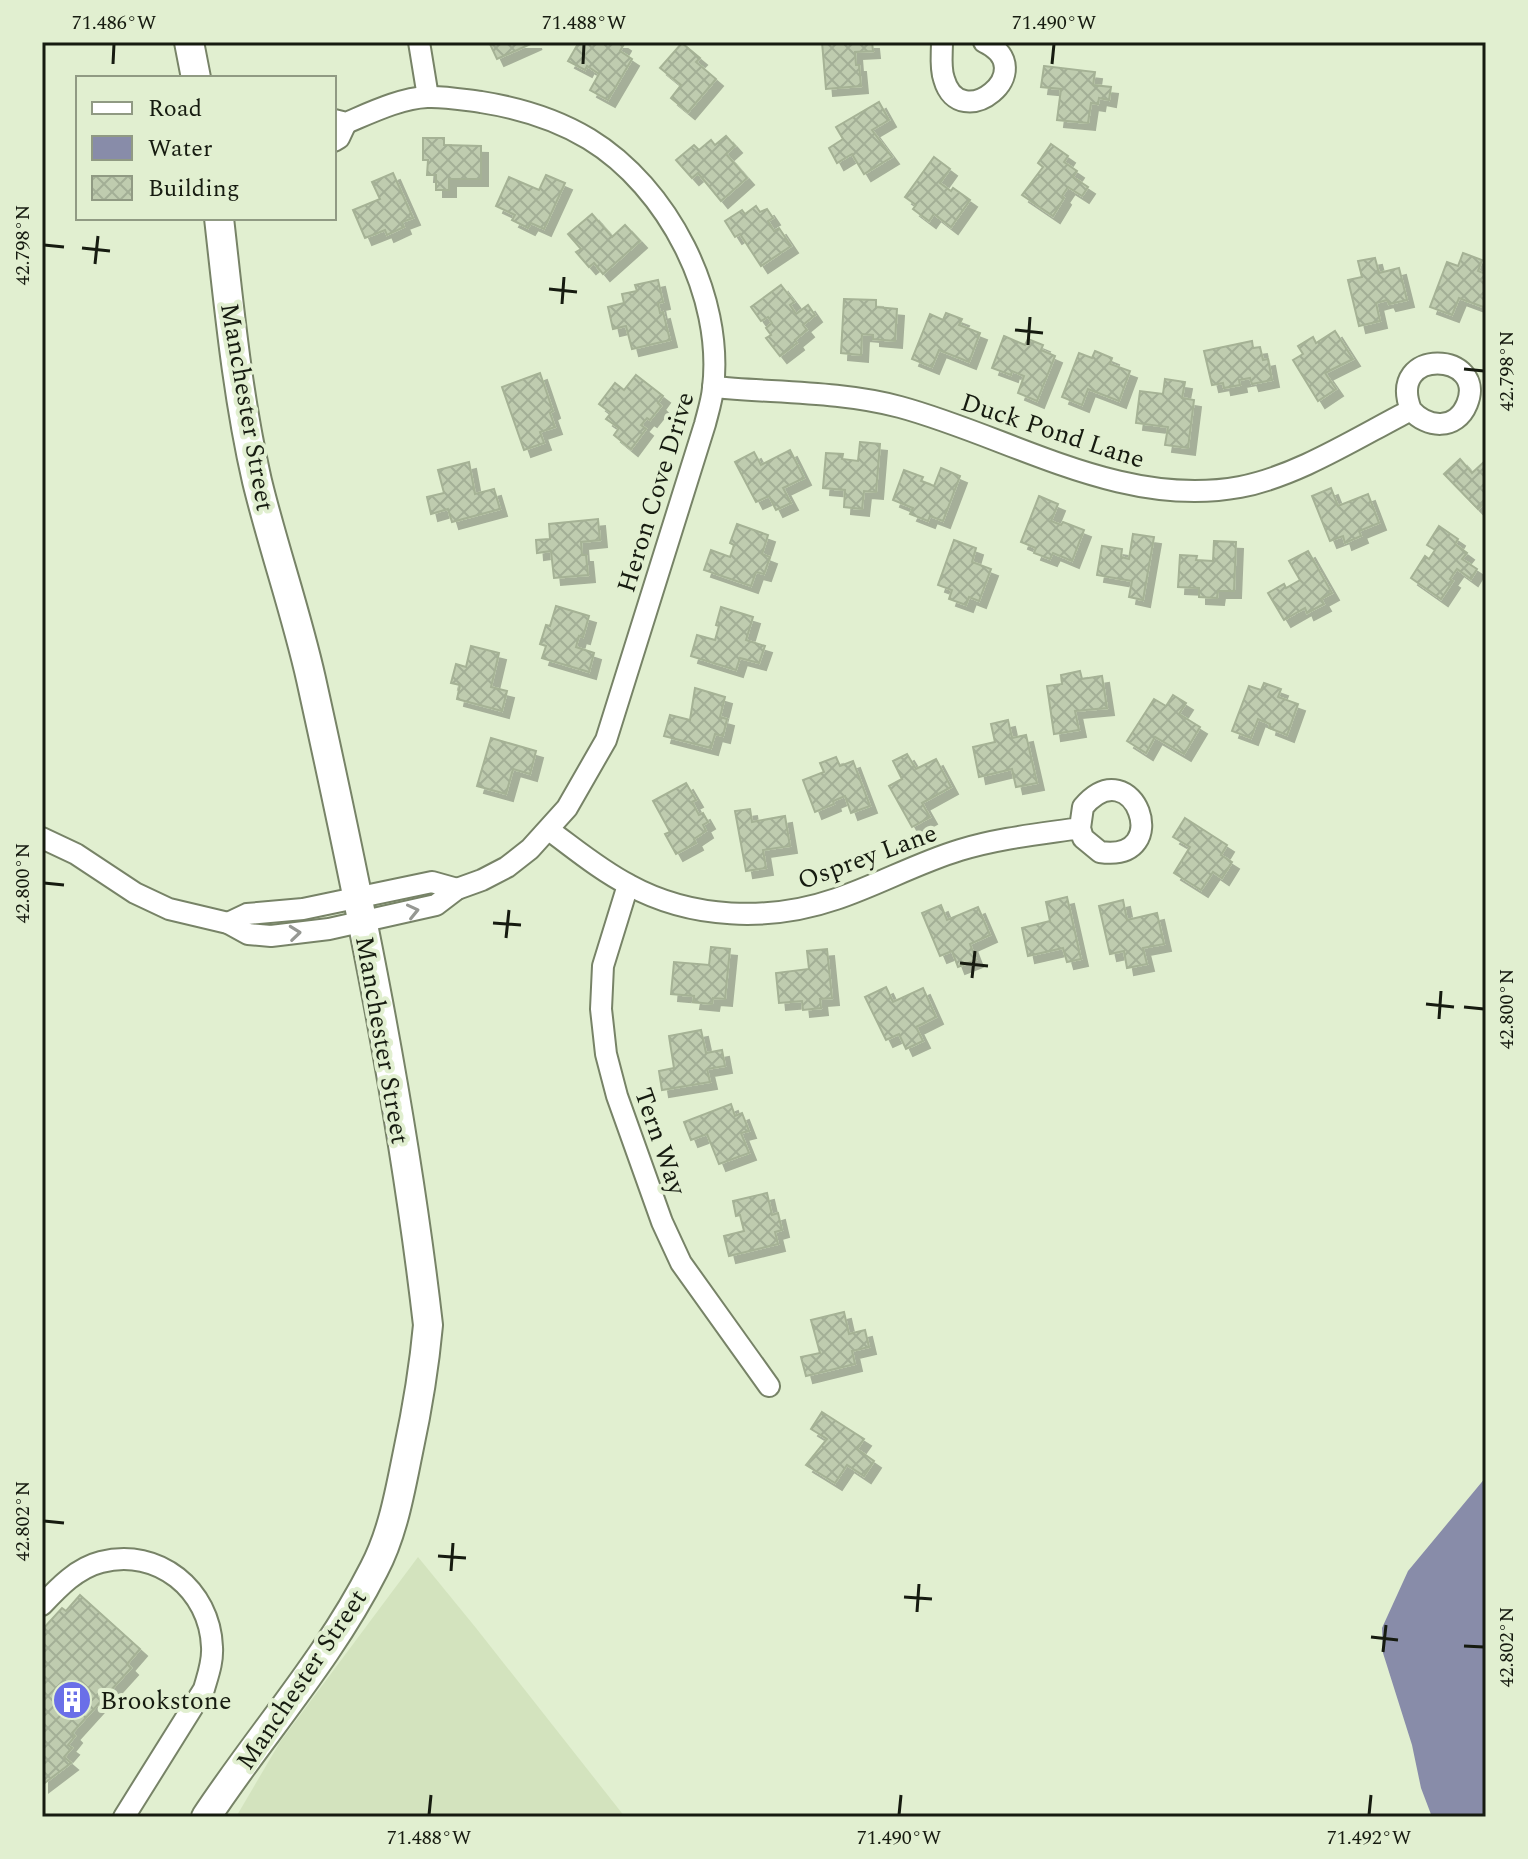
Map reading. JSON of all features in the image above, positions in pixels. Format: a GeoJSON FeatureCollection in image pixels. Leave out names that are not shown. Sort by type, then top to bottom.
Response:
{"type":"FeatureCollection","features":[{"type":"Feature","properties":{"kind":"street"},"geometry":{"type":"LineString","coordinates":[[189,42],[196,76]]}},
{"type":"Feature","properties":{"kind":"street"},"geometry":{"type":"LineString","coordinates":[[419,42],[428,97]]}},
{"type":"Feature","properties":{"kind":"street"},"geometry":{"type":"LineString","coordinates":[[942,42],[943,77],[947,87],[962,100],[973,101],[992,95],[1003,79],[1002,59],[997,50],[984,42]]}},
{"type":"Feature","properties":{"kind":"street","name":"Heron Cove Drive"},"geometry":{"type":"LineString","coordinates":[[42,838],[76,854],[152,902],[187,915],[228,923],[247,914],[303,909],[361,910],[432,882],[457,889],[507,867],[549,830],[584,781],[606,740],[705,424],[713,387],[710,324],[699,280],[681,238],[657,201],[626,168],[591,140],[551,120],[508,106],[428,97],[340,122]]}},
{"type":"Feature","properties":{"kind":"street","name":"Manchester Street"},"geometry":{"type":"LineString","coordinates":[[206,1817],[342,1627],[376,1567],[392,1524],[403,1480],[424,1371],[428,1325],[361,910],[310,675],[257,479],[243,414],[219,220]]}},
{"type":"Feature","properties":{"kind":"street","name":"Duck Pond Lane"},"geometry":{"type":"LineString","coordinates":[[713,387],[883,403],[1111,479],[1135,486],[1179,491],[1238,487],[1277,476],[1411,410]]}},
{"type":"Feature","properties":{"kind":"street","name":"Osprey Lane"},"geometry":{"type":"LineString","coordinates":[[549,830],[628,885],[682,906],[725,913],[771,914],[837,899],[962,850],[1080,828]]}},
{"type":"Feature","properties":{"kind":"street","name":"Tern Way"},"geometry":{"type":"LineString","coordinates":[[628,885],[603,966],[601,1009],[606,1054],[617,1096],[657,1209],[681,1263],[769,1386]]}},
{"type":"Feature","properties":{"kind":"street"},"geometry":{"type":"LineString","coordinates":[[42,1605],[81,1570],[101,1562],[124,1559],[145,1561],[164,1567],[178,1577],[200,1603],[209,1625],[211,1668],[204,1689],[124,1817]]}},
{"type":"Feature","properties":{"kind":"shaded area"},"geometry":{"type":"Polygon","coordinates":[[[418,1557],[625,1817],[236,1817],[280,1742],[418,1557]]]}},
{"type":"Feature","properties":{"kind":"water"},"geometry":{"type":"Polygon","coordinates":[[[1486,1477],[1486,1817],[1432,1817],[1383,1653],[1382,1628],[1408,1571],[1486,1477]]]}},
{"type":"Feature","properties":{"kind":"building"},"geometry":{"type":"Polygon","coordinates":[[[489,42],[535,42],[497,59],[489,42]]]}},
{"type":"Feature","properties":{"kind":"building"},"geometry":{"type":"Polygon","coordinates":[[[579,42],[621,42],[624,44],[620,51],[632,59],[608,100],[590,90],[599,74],[587,66],[585,70],[568,61],[579,42]]]}},
{"type":"Feature","properties":{"kind":"building"},"geometry":{"type":"Polygon","coordinates":[[[822,42],[872,42],[873,51],[855,52],[861,86],[826,89],[822,42]]]}},
{"type":"Feature","properties":{"kind":"building"},"geometry":{"type":"Polygon","coordinates":[[[682,43],[700,58],[696,62],[716,79],[688,112],[671,98],[681,85],[660,68],[682,43]]]}},
{"type":"Feature","properties":{"kind":"building"},"geometry":{"type":"Polygon","coordinates":[[[1044,66],[1095,72],[1093,85],[1111,87],[1109,100],[1099,98],[1098,104],[1091,103],[1088,123],[1057,120],[1061,89],[1041,87],[1044,66]]]}},
{"type":"Feature","properties":{"kind":"building"},"geometry":{"type":"Polygon","coordinates":[[[879,102],[889,120],[872,130],[892,157],[864,174],[852,154],[837,163],[829,148],[843,139],[836,127],[879,102]]]}},
{"type":"Feature","properties":{"kind":"building"},"geometry":{"type":"Polygon","coordinates":[[[726,136],[735,146],[726,154],[747,178],[721,201],[698,173],[692,178],[676,160],[694,145],[699,150],[711,140],[715,145],[726,136]]]}},
{"type":"Feature","properties":{"kind":"building"},"geometry":{"type":"Polygon","coordinates":[[[423,138],[444,138],[444,145],[481,146],[481,179],[449,179],[449,190],[436,190],[436,175],[427,175],[428,160],[423,160],[423,138]]]}},
{"type":"Feature","properties":{"kind":"building"},"geometry":{"type":"Polygon","coordinates":[[[1051,144],[1068,156],[1064,162],[1077,171],[1073,177],[1088,187],[1082,196],[1068,187],[1053,216],[1022,195],[1043,167],[1038,163],[1051,144]]]}},
{"type":"Feature","properties":{"kind":"building"},"geometry":{"type":"Polygon","coordinates":[[[934,157],[950,169],[940,183],[970,200],[951,227],[934,214],[929,221],[913,209],[916,205],[905,197],[934,157]]]}},
{"type":"Feature","properties":{"kind":"building"},"geometry":{"type":"Polygon","coordinates":[[[393,173],[413,218],[402,222],[404,227],[387,235],[385,230],[365,238],[353,210],[380,199],[372,182],[393,173]]]}},
{"type":"Feature","properties":{"kind":"building"},"geometry":{"type":"Polygon","coordinates":[[[546,175],[565,183],[544,229],[531,223],[528,228],[512,220],[515,215],[496,206],[509,177],[539,190],[546,175]]]}},
{"type":"Feature","properties":{"kind":"building"},"geometry":{"type":"Polygon","coordinates":[[[756,206],[760,212],[767,209],[773,218],[768,221],[774,231],[779,228],[791,246],[761,266],[740,234],[735,237],[725,221],[742,210],[745,214],[756,206]]]}},
{"type":"Feature","properties":{"kind":"building"},"geometry":{"type":"Polygon","coordinates":[[[592,214],[612,237],[625,225],[640,241],[603,274],[594,263],[589,267],[576,252],[581,249],[568,234],[592,214]]]}},
{"type":"Feature","properties":{"kind":"building"},"geometry":{"type":"Polygon","coordinates":[[[1463,253],[1482,260],[1478,271],[1486,274],[1486,308],[1459,298],[1452,315],[1430,307],[1447,262],[1458,266],[1463,253]]]}},
{"type":"Feature","properties":{"kind":"building"},"geometry":{"type":"Polygon","coordinates":[[[1375,258],[1379,273],[1399,268],[1407,300],[1376,303],[1380,321],[1359,326],[1348,280],[1362,277],[1358,261],[1375,258]]]}},
{"type":"Feature","properties":{"kind":"building"},"geometry":{"type":"Polygon","coordinates":[[[658,280],[663,302],[658,303],[660,313],[663,312],[670,340],[632,349],[626,326],[613,329],[608,307],[624,303],[622,294],[637,291],[635,285],[658,280]]]}},
{"type":"Feature","properties":{"kind":"building"},"geometry":{"type":"Polygon","coordinates":[[[781,285],[794,302],[790,305],[796,314],[808,305],[815,315],[803,325],[807,330],[795,340],[797,343],[780,356],[766,338],[771,335],[766,328],[772,323],[768,317],[761,321],[751,307],[781,285]]]}},
{"type":"Feature","properties":{"kind":"building"},"geometry":{"type":"Polygon","coordinates":[[[844,299],[876,300],[876,307],[897,309],[895,341],[873,339],[873,335],[862,334],[861,355],[841,353],[844,299]]]}},
{"type":"Feature","properties":{"kind":"building"},"geometry":{"type":"Polygon","coordinates":[[[946,313],[962,319],[959,325],[980,333],[969,362],[939,350],[932,367],[912,359],[930,314],[943,320],[946,313]]]}},
{"type":"Feature","properties":{"kind":"building"},"geometry":{"type":"Polygon","coordinates":[[[1335,331],[1353,359],[1325,373],[1336,389],[1318,401],[1293,360],[1303,354],[1298,346],[1313,337],[1316,343],[1335,331]]]}},
{"type":"Feature","properties":{"kind":"building"},"geometry":{"type":"Polygon","coordinates":[[[1004,336],[1025,345],[1028,339],[1043,345],[1041,350],[1055,356],[1037,401],[1018,393],[1024,376],[992,368],[1004,336]]]}},
{"type":"Feature","properties":{"kind":"building"},"geometry":{"type":"Polygon","coordinates":[[[1252,341],[1253,348],[1260,347],[1263,360],[1268,359],[1272,380],[1252,384],[1250,378],[1239,380],[1240,385],[1224,388],[1223,383],[1212,385],[1204,351],[1252,341]]]}},
{"type":"Feature","properties":{"kind":"building"},"geometry":{"type":"Polygon","coordinates":[[[1095,351],[1112,358],[1110,364],[1130,371],[1119,401],[1088,389],[1082,405],[1062,397],[1079,353],[1092,358],[1095,351]]]}},
{"type":"Feature","properties":{"kind":"building"},"geometry":{"type":"Polygon","coordinates":[[[540,373],[555,427],[540,432],[544,443],[524,450],[502,387],[540,373]]]}},
{"type":"Feature","properties":{"kind":"building"},"geometry":{"type":"Polygon","coordinates":[[[636,375],[663,396],[658,403],[661,406],[650,420],[647,418],[641,425],[646,429],[631,449],[614,435],[619,428],[606,419],[611,413],[599,404],[615,383],[624,390],[636,375]]]}},
{"type":"Feature","properties":{"kind":"building"},"geometry":{"type":"Polygon","coordinates":[[[1165,379],[1185,382],[1182,398],[1194,400],[1188,448],[1165,445],[1168,427],[1136,423],[1140,391],[1163,394],[1165,379]]]}},
{"type":"Feature","properties":{"kind":"building"},"geometry":{"type":"Polygon","coordinates":[[[860,442],[880,444],[876,492],[864,491],[862,509],[844,507],[845,490],[823,488],[826,453],[843,454],[842,459],[858,461],[860,442]]]}},
{"type":"Feature","properties":{"kind":"building"},"geometry":{"type":"Polygon","coordinates":[[[790,450],[804,478],[783,488],[791,503],[776,510],[769,496],[756,502],[735,462],[754,452],[761,465],[790,450]]]}},
{"type":"Feature","properties":{"kind":"building"},"geometry":{"type":"Polygon","coordinates":[[[1460,459],[1472,473],[1486,460],[1486,501],[1478,509],[1444,474],[1460,459]]]}},
{"type":"Feature","properties":{"kind":"building"},"geometry":{"type":"Polygon","coordinates":[[[469,462],[475,494],[494,489],[500,509],[452,522],[448,509],[431,514],[427,497],[444,493],[438,470],[469,462]]]}},
{"type":"Feature","properties":{"kind":"building"},"geometry":{"type":"Polygon","coordinates":[[[941,468],[960,476],[943,521],[930,516],[928,521],[910,514],[913,508],[893,500],[904,470],[923,477],[921,481],[934,486],[941,468]]]}},
{"type":"Feature","properties":{"kind":"building"},"geometry":{"type":"Polygon","coordinates":[[[1331,488],[1338,506],[1368,494],[1379,523],[1359,531],[1361,536],[1345,543],[1343,536],[1330,541],[1312,496],[1331,488]]]}},
{"type":"Feature","properties":{"kind":"building"},"geometry":{"type":"Polygon","coordinates":[[[1039,496],[1058,504],[1051,521],[1084,530],[1072,561],[1053,553],[1050,559],[1034,553],[1036,548],[1021,542],[1039,496]]]}},
{"type":"Feature","properties":{"kind":"building"},"geometry":{"type":"Polygon","coordinates":[[[598,519],[600,540],[581,542],[588,575],[554,578],[551,551],[537,553],[536,540],[550,539],[549,524],[598,519]]]}},
{"type":"Feature","properties":{"kind":"building"},"geometry":{"type":"Polygon","coordinates":[[[737,524],[768,535],[762,554],[770,557],[764,574],[756,572],[751,586],[704,570],[711,550],[730,557],[734,545],[730,543],[737,524]]]}},
{"type":"Feature","properties":{"kind":"building"},"geometry":{"type":"Polygon","coordinates":[[[1439,526],[1458,539],[1455,544],[1467,553],[1462,559],[1477,569],[1471,579],[1457,569],[1441,599],[1411,578],[1425,556],[1429,559],[1435,550],[1427,545],[1439,526]]]}},
{"type":"Feature","properties":{"kind":"building"},"geometry":{"type":"Polygon","coordinates":[[[1133,534],[1154,537],[1143,600],[1129,597],[1132,581],[1097,575],[1102,546],[1122,549],[1121,557],[1129,559],[1133,534]]]}},
{"type":"Feature","properties":{"kind":"building"},"geometry":{"type":"Polygon","coordinates":[[[954,540],[976,548],[972,562],[991,569],[979,601],[969,597],[966,605],[949,599],[952,590],[938,585],[954,540]]]}},
{"type":"Feature","properties":{"kind":"building"},"geometry":{"type":"Polygon","coordinates":[[[1214,541],[1236,542],[1234,591],[1218,591],[1217,598],[1199,597],[1199,588],[1178,587],[1180,555],[1213,561],[1214,541]]]}},
{"type":"Feature","properties":{"kind":"building"},"geometry":{"type":"Polygon","coordinates":[[[1308,551],[1332,593],[1321,599],[1324,604],[1307,613],[1305,608],[1284,620],[1268,593],[1300,580],[1289,561],[1308,551]]]}},
{"type":"Feature","properties":{"kind":"building"},"geometry":{"type":"Polygon","coordinates":[[[556,606],[589,616],[583,637],[579,636],[576,647],[594,653],[589,672],[542,658],[546,646],[540,644],[556,606]]]}},
{"type":"Feature","properties":{"kind":"building"},"geometry":{"type":"Polygon","coordinates":[[[721,607],[753,617],[746,640],[765,646],[759,663],[740,658],[736,670],[691,656],[697,635],[715,640],[721,607]]]}},
{"type":"Feature","properties":{"kind":"building"},"geometry":{"type":"Polygon","coordinates":[[[471,646],[499,653],[491,687],[507,691],[502,711],[457,699],[460,685],[451,683],[456,664],[466,667],[471,646]]]}},
{"type":"Feature","properties":{"kind":"building"},"geometry":{"type":"Polygon","coordinates":[[[1080,671],[1082,679],[1102,676],[1107,708],[1075,711],[1079,730],[1054,734],[1047,686],[1062,684],[1061,675],[1080,671]]]}},
{"type":"Feature","properties":{"kind":"building"},"geometry":{"type":"Polygon","coordinates":[[[1264,683],[1281,689],[1278,697],[1298,704],[1287,735],[1269,728],[1270,724],[1258,719],[1251,738],[1232,731],[1249,686],[1261,690],[1264,683]]]}},
{"type":"Feature","properties":{"kind":"building"},"geometry":{"type":"Polygon","coordinates":[[[695,688],[725,697],[720,717],[727,719],[723,736],[715,734],[711,748],[664,736],[670,715],[690,720],[695,688]]]}},
{"type":"Feature","properties":{"kind":"building"},"geometry":{"type":"Polygon","coordinates":[[[1173,695],[1186,703],[1179,714],[1200,727],[1184,754],[1155,737],[1146,753],[1127,741],[1154,699],[1166,706],[1173,695]]]}},
{"type":"Feature","properties":{"kind":"building"},"geometry":{"type":"Polygon","coordinates":[[[1008,720],[1012,738],[1026,735],[1037,783],[1016,787],[1012,769],[979,777],[973,747],[995,742],[991,724],[1008,720]]]}},
{"type":"Feature","properties":{"kind":"building"},"geometry":{"type":"Polygon","coordinates":[[[491,738],[536,751],[530,774],[513,769],[506,794],[477,786],[491,738]]]}},
{"type":"Feature","properties":{"kind":"building"},"geometry":{"type":"Polygon","coordinates":[[[907,754],[916,769],[936,759],[951,787],[922,803],[930,817],[912,827],[889,786],[902,779],[893,761],[907,754]]]}},
{"type":"Feature","properties":{"kind":"building"},"geometry":{"type":"Polygon","coordinates":[[[836,757],[840,766],[853,761],[870,806],[851,813],[845,796],[815,812],[803,780],[824,772],[820,763],[836,757]]]}},
{"type":"Feature","properties":{"kind":"building"},"geometry":{"type":"Polygon","coordinates":[[[686,783],[696,800],[692,802],[699,815],[703,813],[708,822],[703,825],[706,831],[694,839],[696,843],[676,854],[665,834],[670,832],[653,801],[686,783]]]}},
{"type":"Feature","properties":{"kind":"building"},"geometry":{"type":"Polygon","coordinates":[[[750,809],[752,822],[785,816],[790,846],[763,850],[766,868],[746,871],[735,811],[750,809]]]}},
{"type":"Feature","properties":{"kind":"building"},"geometry":{"type":"Polygon","coordinates":[[[1185,818],[1227,845],[1221,855],[1232,862],[1222,878],[1213,872],[1201,890],[1174,873],[1190,847],[1173,837],[1185,818]]]}},
{"type":"Feature","properties":{"kind":"building"},"geometry":{"type":"Polygon","coordinates":[[[1067,897],[1081,959],[1067,962],[1063,948],[1028,956],[1022,928],[1050,921],[1046,902],[1067,897]]]}},
{"type":"Feature","properties":{"kind":"building"},"geometry":{"type":"Polygon","coordinates":[[[1123,900],[1127,920],[1157,913],[1164,944],[1143,948],[1147,964],[1127,968],[1124,951],[1110,954],[1099,906],[1123,900]]]}},
{"type":"Feature","properties":{"kind":"building"},"geometry":{"type":"Polygon","coordinates":[[[941,905],[947,920],[978,907],[990,935],[970,944],[976,960],[958,967],[952,951],[940,956],[922,913],[941,905]]]}},
{"type":"Feature","properties":{"kind":"building"},"geometry":{"type":"Polygon","coordinates":[[[711,947],[730,949],[725,999],[713,998],[712,1004],[693,1002],[694,996],[671,994],[674,962],[709,965],[711,947]]]}},
{"type":"Feature","properties":{"kind":"building"},"geometry":{"type":"Polygon","coordinates":[[[827,949],[832,998],[820,999],[821,1008],[803,1010],[802,1001],[779,1003],[776,973],[809,969],[807,951],[827,949]]]}},
{"type":"Feature","properties":{"kind":"building"},"geometry":{"type":"Polygon","coordinates":[[[886,987],[893,1002],[923,988],[936,1017],[916,1027],[923,1041],[906,1049],[899,1034],[886,1040],[865,997],[886,987]]]}},
{"type":"Feature","properties":{"kind":"building"},"geometry":{"type":"Polygon","coordinates":[[[701,1030],[706,1053],[722,1050],[725,1066],[707,1069],[710,1082],[662,1090],[659,1071],[674,1068],[669,1036],[701,1030]]]}},
{"type":"Feature","properties":{"kind":"building"},"geometry":{"type":"Polygon","coordinates":[[[731,1104],[735,1116],[742,1113],[749,1131],[741,1133],[749,1153],[719,1164],[707,1134],[691,1140],[684,1122],[731,1104]]]}},
{"type":"Feature","properties":{"kind":"building"},"geometry":{"type":"Polygon","coordinates":[[[767,1193],[772,1215],[778,1213],[782,1230],[775,1232],[778,1244],[729,1256],[724,1236],[744,1231],[733,1201],[767,1193]]]}},
{"type":"Feature","properties":{"kind":"building"},"geometry":{"type":"Polygon","coordinates":[[[844,1312],[849,1334],[865,1330],[869,1347],[852,1351],[855,1364],[806,1376],[801,1357],[820,1353],[811,1320],[844,1312]]]}},
{"type":"Feature","properties":{"kind":"building"},"geometry":{"type":"Polygon","coordinates":[[[822,1412],[864,1439],[857,1449],[874,1461],[864,1476],[847,1465],[835,1483],[806,1465],[827,1439],[811,1429],[822,1412]]]}},
{"type":"Feature","properties":{"kind":"building","name":"Brookstone"},"geometry":{"type":"Polygon","coordinates":[[[80,1595],[140,1649],[127,1664],[131,1668],[72,1733],[75,1736],[68,1745],[72,1748],[64,1757],[71,1763],[42,1785],[42,1630],[62,1608],[66,1611],[80,1595]]]}},
{"type":"Feature","properties":{"kind":"place","name":"Brookstone"},"geometry":{"type":"Point","coordinates":[72,1700]}}]}
